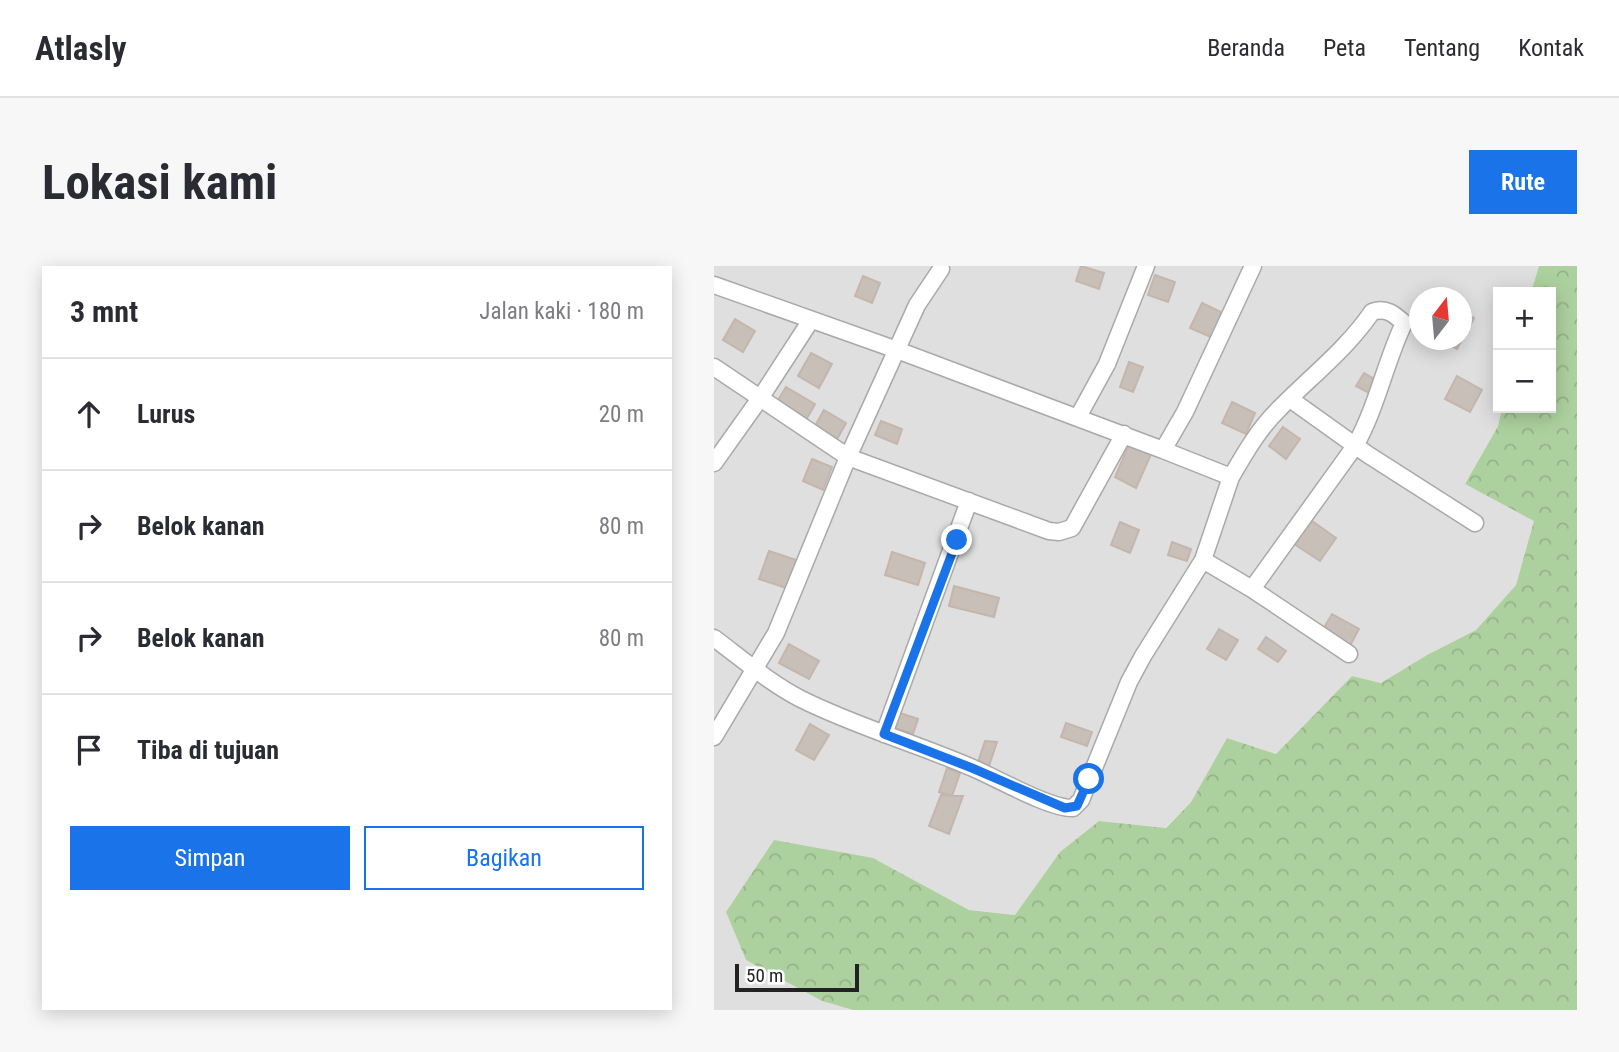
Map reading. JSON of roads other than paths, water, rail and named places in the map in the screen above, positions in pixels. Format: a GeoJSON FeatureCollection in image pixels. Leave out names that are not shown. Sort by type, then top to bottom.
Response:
{"type":"FeatureCollection","features":[{"type":"Feature","properties":{"kind":"street"},"geometry":{"type":"LineString","coordinates":[[1078,418],[1107,364],[1146,266]]}},
{"type":"Feature","properties":{"kind":"street"},"geometry":{"type":"LineString","coordinates":[[1163,450],[1190,402],[1253,266]]}},
{"type":"Feature","properties":{"kind":"street"},"geometry":{"type":"LineString","coordinates":[[714,737],[776,634],[848,457],[917,305],[941,269]]}},
{"type":"Feature","properties":{"kind":"street"},"geometry":{"type":"LineString","coordinates":[[714,285],[1124,434],[1231,477]]}},
{"type":"Feature","properties":{"kind":"street"},"geometry":{"type":"LineString","coordinates":[[714,638],[756,670],[800,698],[1065,808],[1077,806],[1129,682],[1203,560],[1231,477],[1255,437],[1290,399],[1329,364],[1373,312],[1379,309],[1391,312],[1404,323],[1381,377],[1376,404],[1355,446],[1252,589]]}},
{"type":"Feature","properties":{"kind":"street"},"geometry":{"type":"LineString","coordinates":[[714,463],[811,320]]}},
{"type":"Feature","properties":{"kind":"street"},"geometry":{"type":"LineString","coordinates":[[714,367],[848,457],[1049,531],[1068,531],[1124,434]]}},
{"type":"Feature","properties":{"kind":"street"},"geometry":{"type":"LineString","coordinates":[[1290,399],[1355,446],[1475,523]]}},
{"type":"Feature","properties":{"kind":"street"},"geometry":{"type":"LineString","coordinates":[[884,734],[970,501]]}},
{"type":"Feature","properties":{"kind":"street"},"geometry":{"type":"LineString","coordinates":[[1203,560],[1252,589],[1349,654]]}}]}
